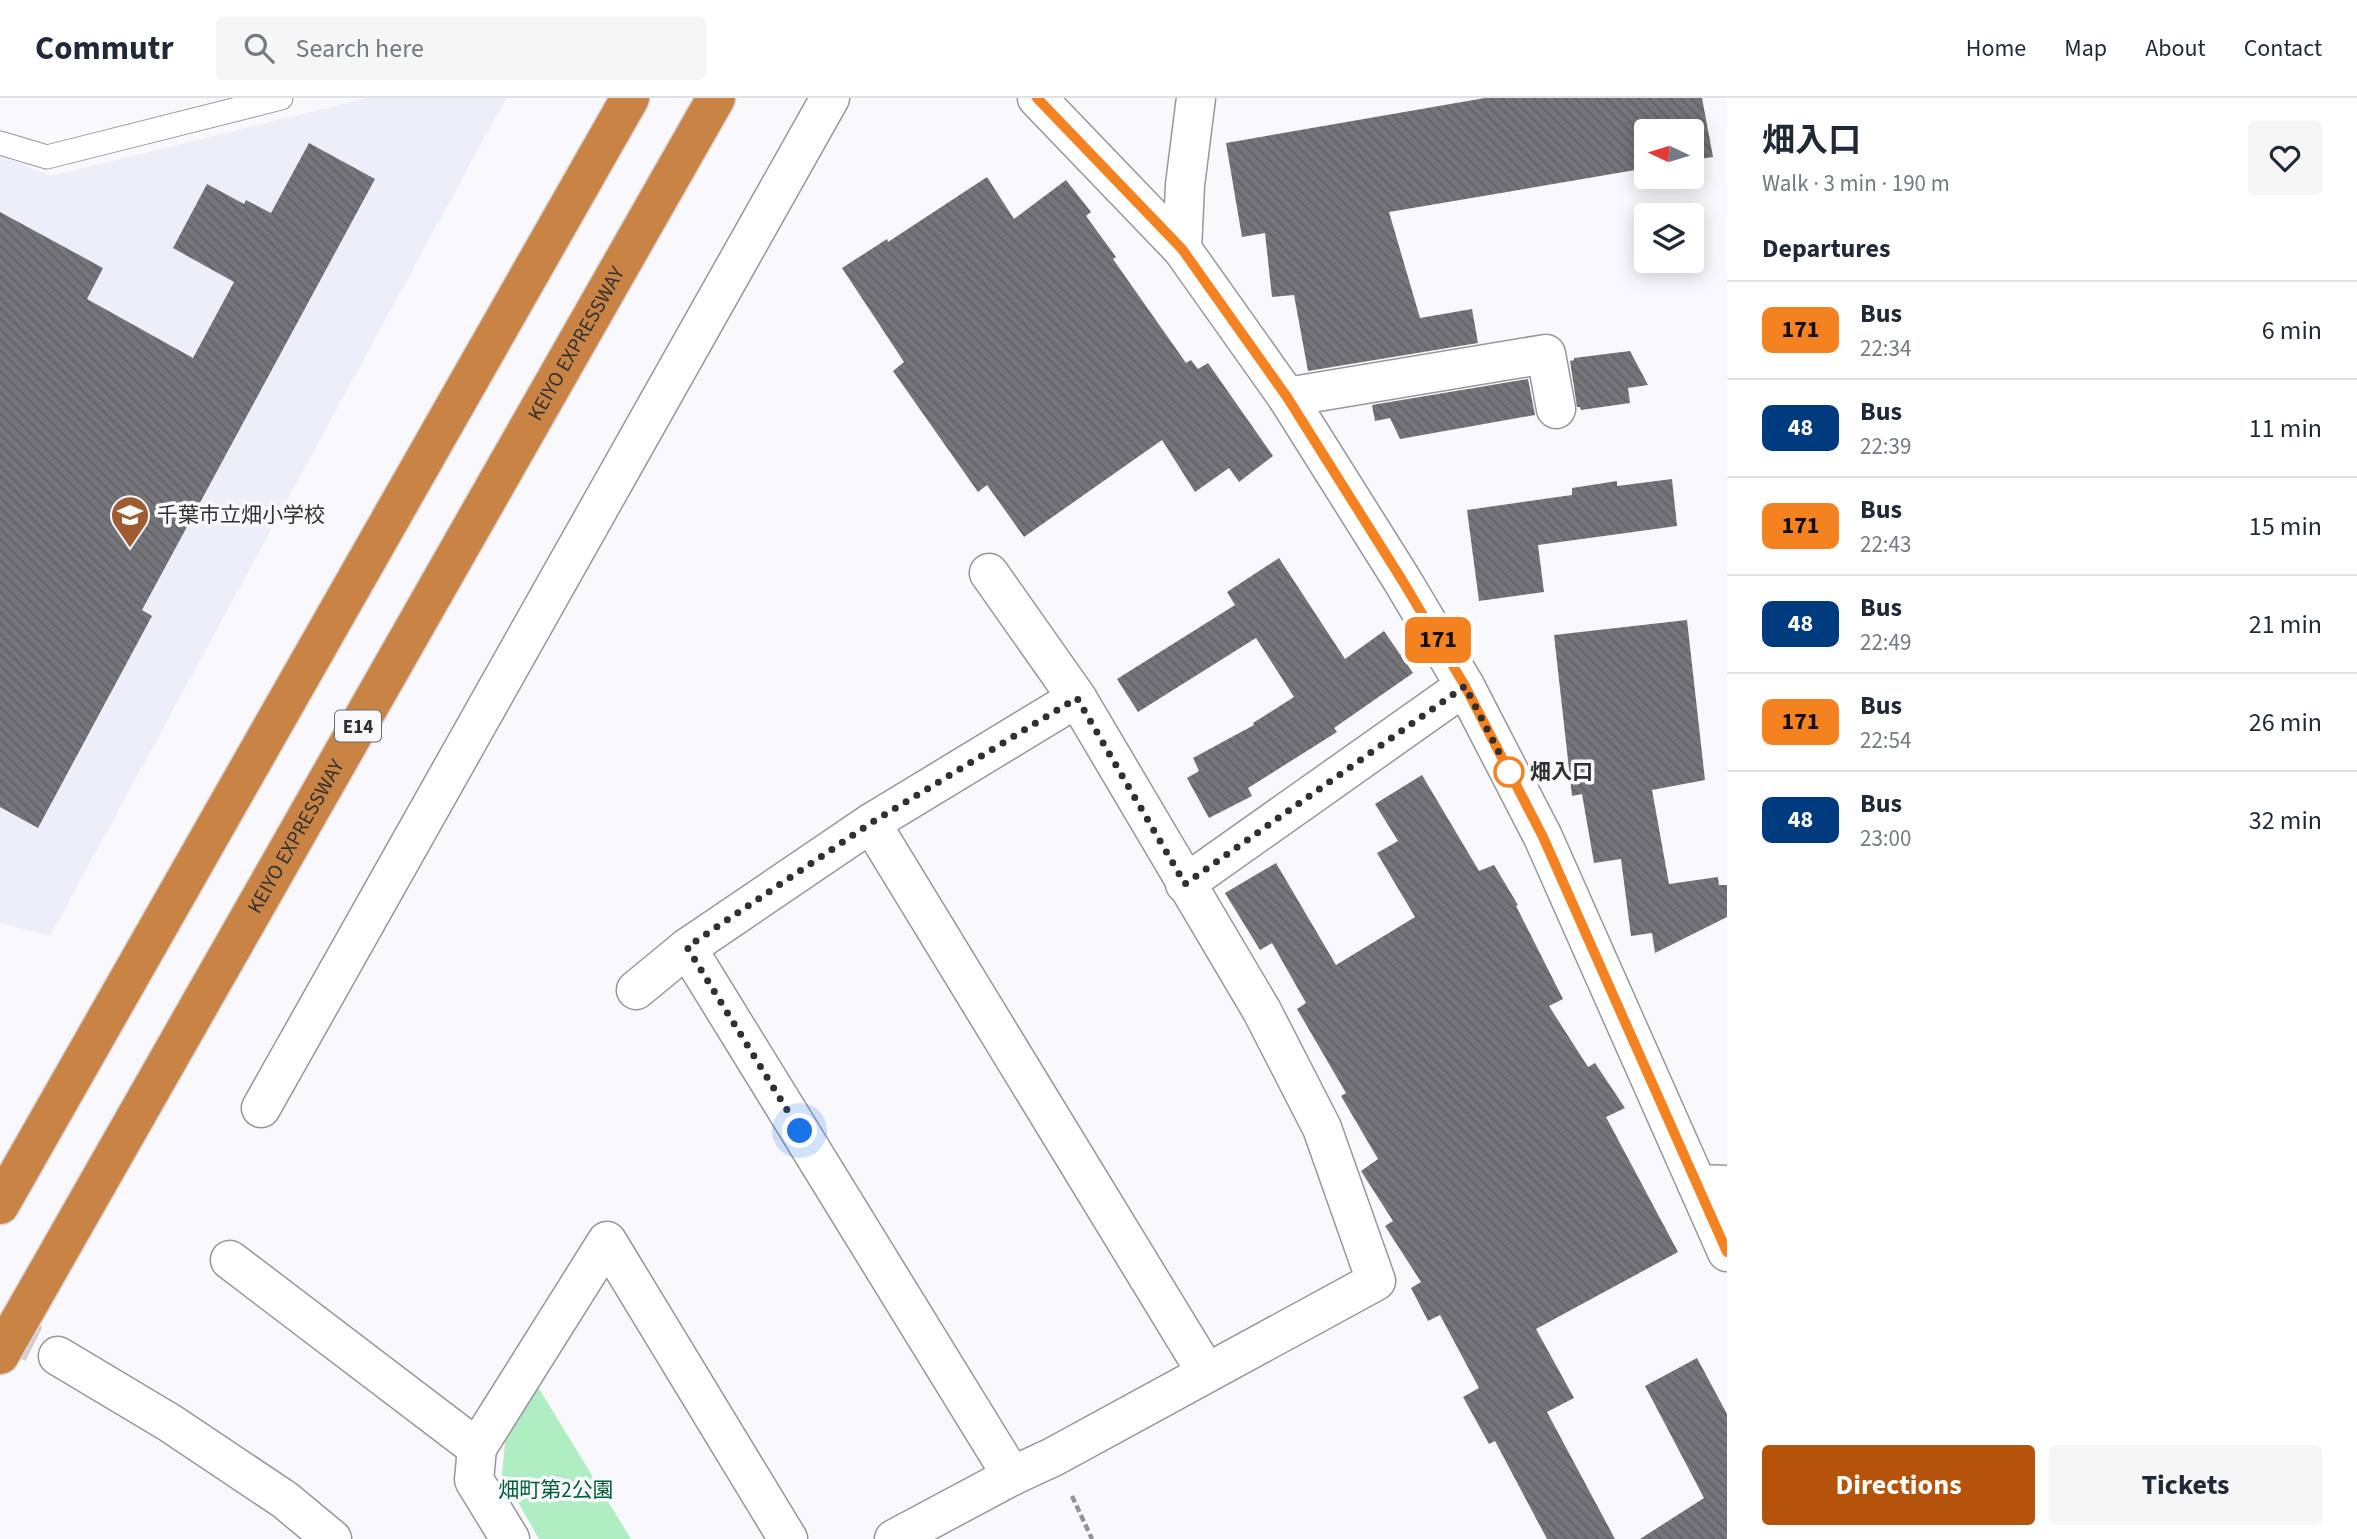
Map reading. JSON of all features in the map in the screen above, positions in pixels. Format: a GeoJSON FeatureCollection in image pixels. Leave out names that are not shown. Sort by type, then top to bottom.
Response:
{"type":"FeatureCollection","features":[{"type":"Feature","properties":{"kind":"highway"},"geometry":{"type":"LineString","coordinates":[[0,1205],[630,98]]}},
{"type":"Feature","properties":{"kind":"highway","name":"KEIYO EXPRESSWAY"},"geometry":{"type":"LineString","coordinates":[[0,1355],[716,98]]}},
{"type":"Feature","properties":{"kind":"street"},"geometry":{"type":"LineString","coordinates":[[261,1108],[830,98]]}},
{"type":"Feature","properties":{"kind":"street"},"geometry":{"type":"LineString","coordinates":[[1037,98],[1182,249],[1287,397],[1402,580],[1465,686],[1543,837],[1712,1185],[1727,1252]]}},
{"type":"Feature","properties":{"kind":"street"},"geometry":{"type":"LineString","coordinates":[[1182,249],[1185,185],[1195,98]]}},
{"type":"Feature","properties":{"kind":"street"},"geometry":{"type":"LineString","coordinates":[[1287,397],[1546,354],[1556,410]]}},
{"type":"Feature","properties":{"kind":"street"},"geometry":{"type":"LineString","coordinates":[[894,1539],[1012,1476],[1054,1457],[1376,1281],[1322,1128],[1262,1012],[1077,698],[989,573]]}},
{"type":"Feature","properties":{"kind":"street"},"geometry":{"type":"LineString","coordinates":[[1185,884],[1465,686]]}},
{"type":"Feature","properties":{"kind":"street"},"geometry":{"type":"LineString","coordinates":[[636,990],[687,947],[871,823],[1077,698]]}},
{"type":"Feature","properties":{"kind":"street"},"geometry":{"type":"LineString","coordinates":[[871,823],[1206,1372]]}},
{"type":"Feature","properties":{"kind":"street"},"geometry":{"type":"LineString","coordinates":[[687,947],[1012,1476]]}},
{"type":"Feature","properties":{"kind":"street"},"geometry":{"type":"LineString","coordinates":[[510,1539],[474,1480],[477,1448],[607,1241],[788,1539]]}},
{"type":"Feature","properties":{"kind":"street"},"geometry":{"type":"LineString","coordinates":[[230,1260],[477,1448]]}},
{"type":"Feature","properties":{"kind":"street"},"geometry":{"type":"LineString","coordinates":[[58,1356],[170,1423],[309,1517],[332,1539]]}},
{"type":"Feature","properties":{"kind":"lane"},"geometry":{"type":"LineString","coordinates":[[0,143],[47,157],[281,98]]}},
{"type":"Feature","properties":{"kind":"shaded area","name":"千葉市立畑小学校"},"geometry":{"type":"Polygon","coordinates":[[[368,98],[506,98],[50,936],[0,923],[0,155],[51,176],[368,98]]]}},
{"type":"Feature","properties":{"kind":"green space","name":"畑町第2公園"},"geometry":{"type":"Polygon","coordinates":[[[538,1387],[631,1539],[539,1539],[502,1474],[505,1442],[538,1387]]]}},
{"type":"Feature","properties":{"kind":"building"},"geometry":{"type":"Polygon","coordinates":[[[1485,98],[1702,98],[1713,157],[1704,158],[1704,119],[1634,119],[1634,170],[1389,212],[1420,318],[1472,309],[1478,343],[1308,371],[1294,295],[1272,297],[1265,233],[1242,237],[1226,143],[1485,98]]]}},
{"type":"Feature","properties":{"kind":"building"},"geometry":{"type":"Polygon","coordinates":[[[309,143],[375,179],[142,610],[152,616],[38,828],[0,807],[0,212],[103,268],[87,299],[193,358],[234,282],[173,248],[207,184],[244,204],[246,200],[271,213],[309,143]]]}},
{"type":"Feature","properties":{"kind":"building"},"geometry":{"type":"Polygon","coordinates":[[[987,177],[1014,219],[1066,180],[1091,212],[1086,216],[1116,257],[1113,259],[1186,363],[1191,360],[1198,369],[1208,363],[1273,456],[1239,482],[1229,468],[1195,492],[1162,440],[1024,537],[987,485],[978,492],[893,371],[904,362],[842,268],[887,239],[888,242],[987,177]]]}},
{"type":"Feature","properties":{"kind":"building"},"geometry":{"type":"Polygon","coordinates":[[[1630,351],[1648,385],[1628,388],[1630,403],[1581,410],[1577,407],[1570,361],[1574,358],[1630,351]]]}},
{"type":"Feature","properties":{"kind":"building"},"geometry":{"type":"Polygon","coordinates":[[[1528,379],[1535,415],[1400,439],[1390,418],[1375,421],[1372,405],[1528,379]]]}},
{"type":"Feature","properties":{"kind":"building"},"geometry":{"type":"Polygon","coordinates":[[[1672,479],[1677,526],[1538,545],[1544,592],[1479,601],[1467,510],[1572,495],[1572,488],[1617,481],[1617,486],[1672,479]]]}},
{"type":"Feature","properties":{"kind":"building"},"geometry":{"type":"Polygon","coordinates":[[[1279,558],[1345,659],[1384,631],[1413,673],[1334,728],[1337,732],[1248,788],[1252,796],[1209,818],[1187,778],[1199,771],[1193,758],[1254,725],[1253,723],[1294,697],[1256,638],[1138,712],[1117,679],[1235,605],[1227,592],[1279,558]]]}},
{"type":"Feature","properties":{"kind":"building"},"geometry":{"type":"Polygon","coordinates":[[[1687,620],[1705,780],[1652,790],[1669,884],[1718,877],[1719,885],[1727,885],[1727,917],[1655,953],[1652,933],[1631,936],[1621,859],[1594,863],[1582,794],[1572,796],[1554,635],[1687,620]]]}},
{"type":"Feature","properties":{"kind":"building"},"geometry":{"type":"Polygon","coordinates":[[[1422,775],[1479,871],[1494,865],[1518,905],[1516,906],[1563,999],[1549,1006],[1588,1067],[1595,1063],[1625,1108],[1606,1117],[1678,1252],[1536,1329],[1574,1398],[1547,1412],[1615,1539],[1547,1539],[1495,1441],[1489,1444],[1463,1397],[1479,1388],[1440,1315],[1428,1321],[1411,1288],[1421,1282],[1385,1226],[1393,1221],[1361,1171],[1378,1159],[1341,1096],[1346,1093],[1297,1009],[1306,1003],[1272,943],[1260,950],[1225,893],[1276,863],[1336,965],[1415,917],[1377,853],[1398,841],[1375,804],[1422,775]]]}},
{"type":"Feature","properties":{"kind":"building"},"geometry":{"type":"Polygon","coordinates":[[[1697,1358],[1727,1414],[1727,1539],[1640,1539],[1704,1498],[1645,1386],[1697,1358]]]}},
{"type":"Feature","properties":{"kind":"tunnel"},"geometry":{"type":"LineString","coordinates":[[0,1327],[58,1356]]}},
{"type":"Feature","properties":{"kind":"bus line","name":"171"},"geometry":{"type":"LineString","coordinates":[[1037,98],[1182,249],[1287,397],[1402,580],[1465,686],[1543,837],[1727,1252]]}},
{"type":"Feature","properties":{"kind":"place","name":"千葉市立畑小学校"},"geometry":{"type":"Point","coordinates":[130,549]}},
{"type":"Feature","properties":{"kind":"place","name":"畑入口"},"geometry":{"type":"Point","coordinates":[1509,772]}},
{"type":"Feature","properties":{"kind":"route"},"geometry":{"type":"LineString","coordinates":[[800,1131],[687,947],[871,823],[1077,698],[1185,884],[1465,686],[1509,772]]}}]}
